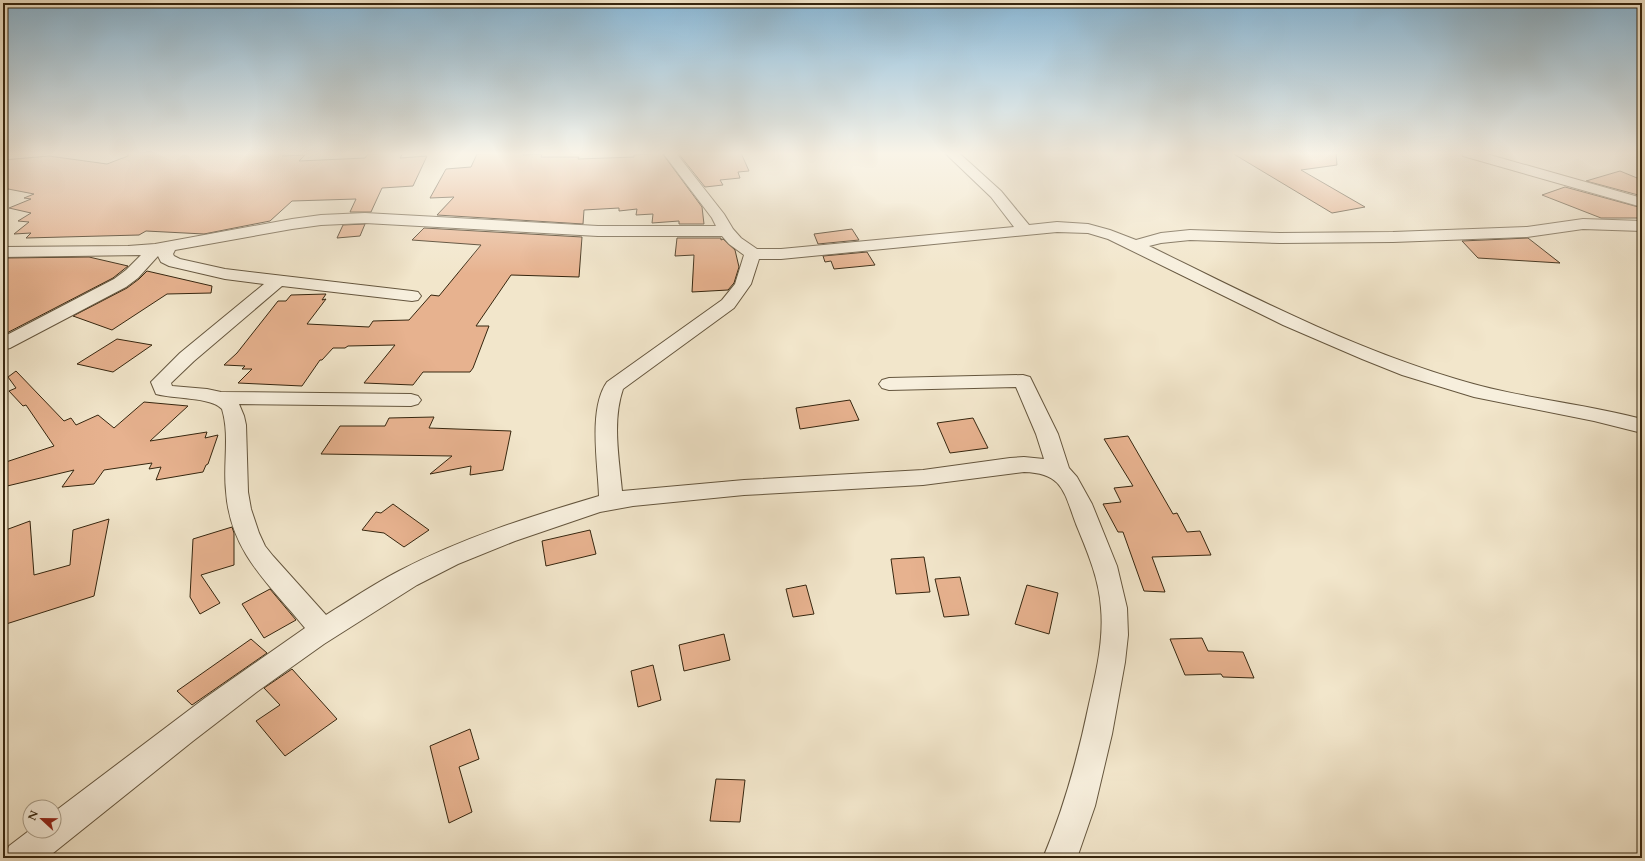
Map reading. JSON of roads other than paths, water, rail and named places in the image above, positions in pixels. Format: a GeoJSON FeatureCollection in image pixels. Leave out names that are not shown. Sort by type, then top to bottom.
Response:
{"type":"FeatureCollection","features":[{"type":"Feature","properties":{"kind":"street"},"geometry":{"type":"LineString","coordinates":[[700,193],[735,241],[753,254],[796,253],[1057,227],[1086,227],[1111,234],[1134,244],[1280,316],[1346,346],[1399,367],[1450,384],[1575,410],[1642,426]]}},
{"type":"Feature","properties":{"kind":"street"},"geometry":{"type":"LineString","coordinates":[[995,193],[1025,230]]}},
{"type":"Feature","properties":{"kind":"street"},"geometry":{"type":"LineString","coordinates":[[1608,193],[1642,203]]}},
{"type":"Feature","properties":{"kind":"street"},"geometry":{"type":"LineString","coordinates":[[3,252],[128,251],[162,248],[292,224],[358,218],[598,231],[726,230]]}},
{"type":"Feature","properties":{"kind":"street"},"geometry":{"type":"LineString","coordinates":[[1134,244],[1161,238],[1190,235],[1280,238],[1413,237],[1527,232],[1583,224],[1642,226]]}},
{"type":"Feature","properties":{"kind":"street"},"geometry":{"type":"LineString","coordinates":[[162,248],[167,259],[225,274],[412,296]]}},
{"type":"Feature","properties":{"kind":"street"},"geometry":{"type":"LineString","coordinates":[[3,344],[120,283],[162,248]]}},
{"type":"Feature","properties":{"kind":"street"},"geometry":{"type":"LineString","coordinates":[[611,501],[607,432],[611,391],[614,386],[728,304],[738,293],[743,283],[748,263],[753,254]]}},
{"type":"Feature","properties":{"kind":"street"},"geometry":{"type":"LineString","coordinates":[[277,281],[177,366],[161,382],[163,390],[220,398],[411,400]]}},
{"type":"Feature","properties":{"kind":"street"},"geometry":{"type":"LineString","coordinates":[[889,384],[1023,380],[1047,434],[1059,472]]}},
{"type":"Feature","properties":{"kind":"street"},"geometry":{"type":"LineString","coordinates":[[220,398],[228,403],[234,418],[237,494],[241,514],[256,550],[264,562],[323,630]]}},
{"type":"Feature","properties":{"kind":"street"},"geometry":{"type":"LineString","coordinates":[[21,858],[146,759],[246,683],[323,630],[411,576],[476,546],[546,521],[611,501],[694,491],[773,485],[922,478],[1017,465],[1034,465],[1047,467],[1059,472],[1072,488],[1092,532],[1108,577],[1114,609],[1112,650],[1096,740],[1086,782],[1066,845],[1060,858]]}}]}
